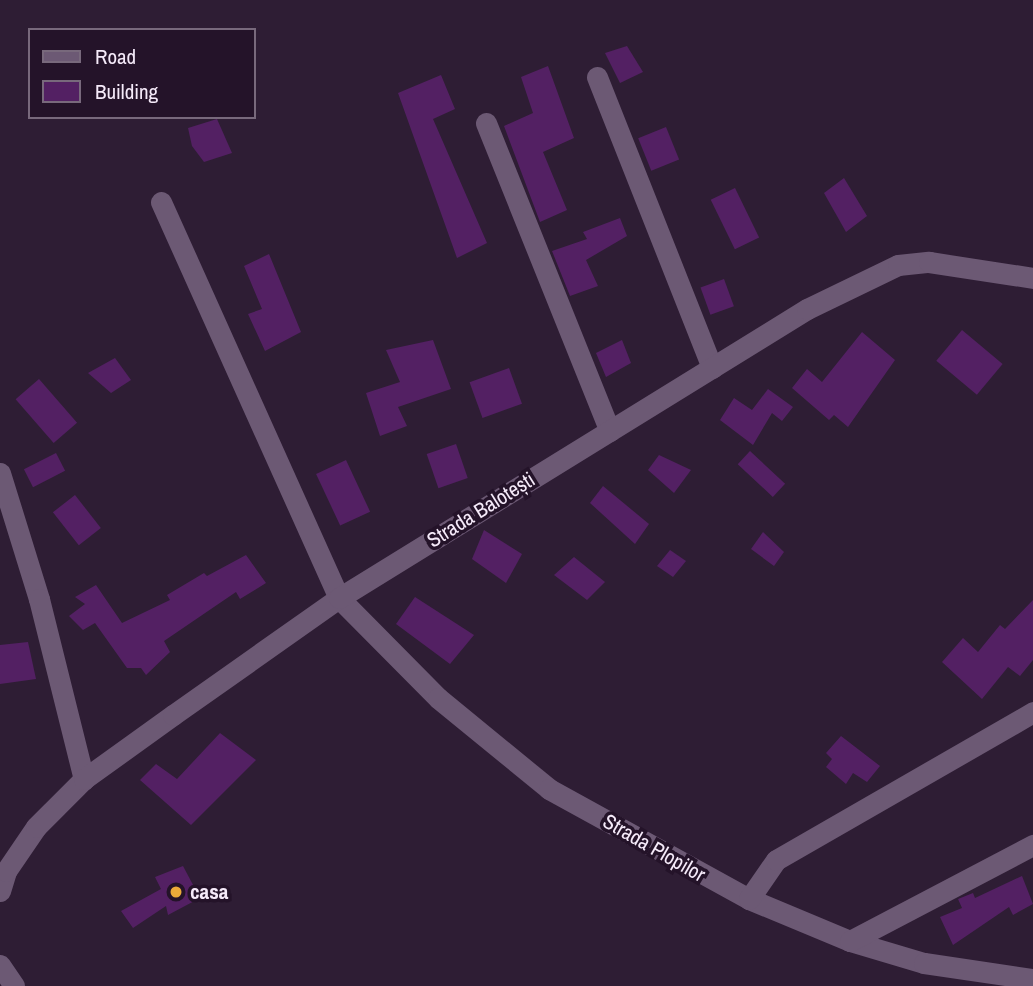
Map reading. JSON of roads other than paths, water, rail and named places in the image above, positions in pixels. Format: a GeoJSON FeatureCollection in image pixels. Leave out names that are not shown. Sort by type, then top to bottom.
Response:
{"type":"FeatureCollection","features":[{"type":"Feature","properties":{"kind":"street"},"geometry":{"type":"LineString","coordinates":[[597,77],[712,368]]}},
{"type":"Feature","properties":{"kind":"street"},"geometry":{"type":"LineString","coordinates":[[486,123],[610,431]]}},
{"type":"Feature","properties":{"kind":"street"},"geometry":{"type":"LineString","coordinates":[[161,202],[339,598]]}},
{"type":"Feature","properties":{"kind":"street","name":"Strada Balotești"},"geometry":{"type":"LineString","coordinates":[[0,891],[6,871],[36,827],[84,779],[339,598],[807,309],[898,265],[929,262],[1033,278]]}},
{"type":"Feature","properties":{"kind":"street"},"geometry":{"type":"LineString","coordinates":[[0,473],[39,599],[84,779]]}},
{"type":"Feature","properties":{"kind":"street","name":"Strada Plopilor"},"geometry":{"type":"LineString","coordinates":[[339,598],[438,698],[549,789],[749,899],[850,941],[924,963],[1033,979]]}},
{"type":"Feature","properties":{"kind":"street"},"geometry":{"type":"LineString","coordinates":[[749,899],[776,860],[1033,712]]}},
{"type":"Feature","properties":{"kind":"street"},"geometry":{"type":"LineString","coordinates":[[850,941],[1033,845]]}},
{"type":"Feature","properties":{"kind":"street"},"geometry":{"type":"LineString","coordinates":[[0,965],[14,986]]}},
{"type":"Feature","properties":{"kind":"place","name":"casa"},"geometry":{"type":"Point","coordinates":[176,892]}}]}
